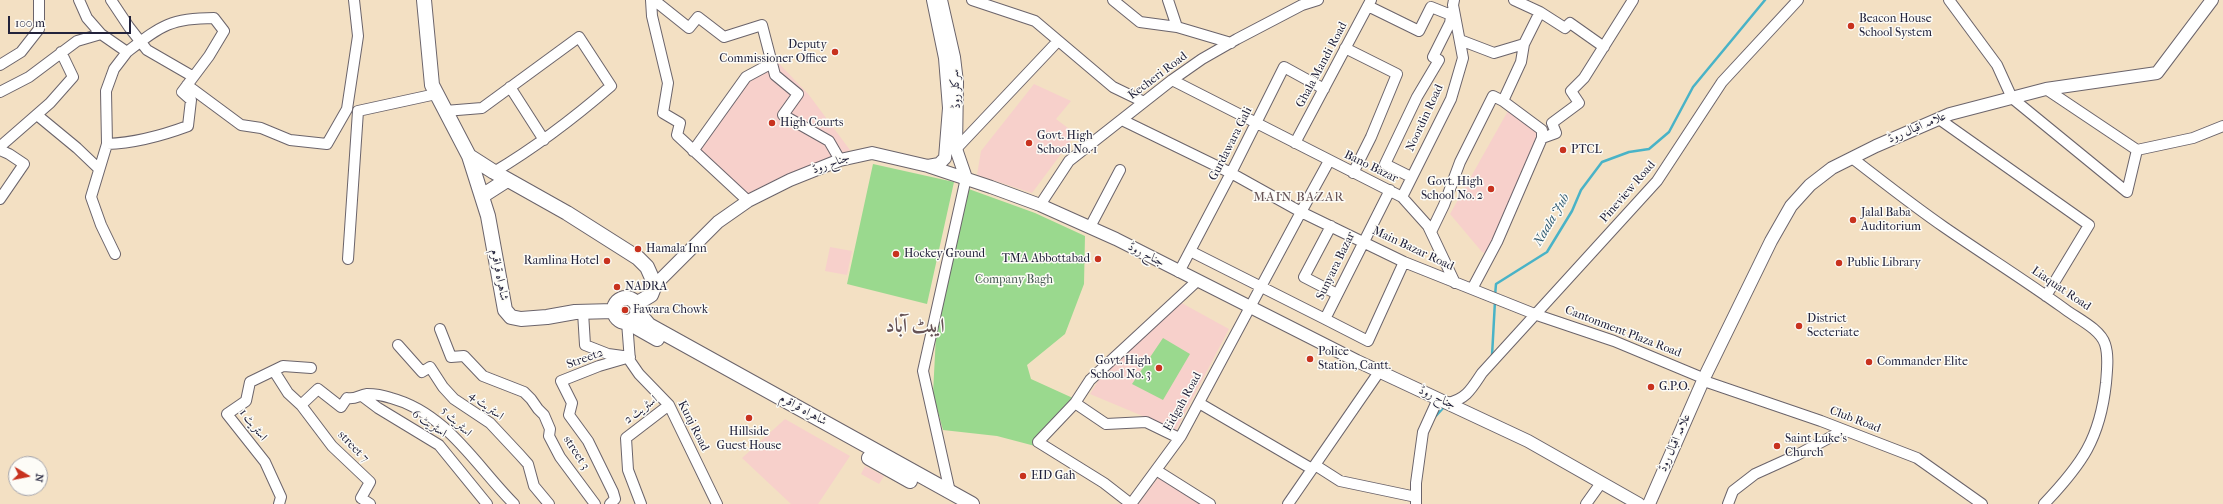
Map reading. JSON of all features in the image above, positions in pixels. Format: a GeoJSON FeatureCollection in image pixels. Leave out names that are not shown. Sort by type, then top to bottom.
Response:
{"type":"FeatureCollection","features":[{"type":"Feature","properties":{"kind":"highway","name":"شاہراہ قراقرم"},"geometry":{"type":"LineString","coordinates":[[424,0],[428,61],[432,85],[469,156],[488,216],[506,310],[511,317],[521,319],[583,312],[614,311],[616,318],[627,322],[951,498],[972,504]]}},
{"type":"Feature","properties":{"kind":"highway","name":"شاہراہ قراقرم"},"geometry":{"type":"LineString","coordinates":[[469,156],[507,180],[548,201],[638,258],[647,266],[655,285]]}},
{"type":"Feature","properties":{"kind":"highway"},"geometry":{"type":"LineString","coordinates":[[482,196],[507,180]]}},
{"type":"Feature","properties":{"kind":"highway"},"geometry":{"type":"LineString","coordinates":[[627,322],[634,318],[636,307],[651,295],[655,285]]}},
{"type":"Feature","properties":{"kind":"highway"},"geometry":{"type":"LineString","coordinates":[[614,311],[616,303],[622,299],[630,299],[636,307]]}},
{"type":"Feature","properties":{"kind":"highway","name":"شاہراہ قراقرم"},"geometry":{"type":"LineString","coordinates":[[636,307],[649,325],[951,498]]}},
{"type":"Feature","properties":{"kind":"main road","name":"سرکلر روڈ"},"geometry":{"type":"LineString","coordinates":[[933,0],[948,82],[952,149],[966,178]]}},
{"type":"Feature","properties":{"kind":"main road","name":"سرکلر روڈ"},"geometry":{"type":"LineString","coordinates":[[941,0],[954,57],[957,82],[952,149]]}},
{"type":"Feature","properties":{"kind":"main road","name":"علامہ اقبال روڈ"},"geometry":{"type":"LineString","coordinates":[[1649,504],[1703,379],[1771,241],[1791,206],[1810,185],[1832,168],[1939,119],[2046,89],[2157,73],[2212,0]]}},
{"type":"Feature","properties":{"kind":"main road"},"geometry":{"type":"LineString","coordinates":[[928,166],[939,164],[952,149]]}},
{"type":"Feature","properties":{"kind":"main road"},"geometry":{"type":"LineString","coordinates":[[941,170],[948,165],[952,149]]}},
{"type":"Feature","properties":{"kind":"main road","name":"جناح روڈ"},"geometry":{"type":"LineString","coordinates":[[655,285],[718,222],[748,201],[790,180],[840,160],[872,153],[928,166],[966,178],[1040,205],[1090,227],[1379,372],[1528,441],[1639,504]]}},
{"type":"Feature","properties":{"kind":"main road"},"geometry":{"type":"LineString","coordinates":[[1644,504],[1649,504]]}},
{"type":"Feature","properties":{"kind":"street"},"geometry":{"type":"LineString","coordinates":[[0,65],[21,52],[39,29],[38,0]]}},
{"type":"Feature","properties":{"kind":"street"},"geometry":{"type":"LineString","coordinates":[[79,0],[87,18],[101,34],[127,52]]}},
{"type":"Feature","properties":{"kind":"street"},"geometry":{"type":"LineString","coordinates":[[111,0],[148,50],[189,81],[241,125],[261,128],[290,140],[327,144],[346,110],[358,36],[354,0]]}},
{"type":"Feature","properties":{"kind":"street"},"geometry":{"type":"LineString","coordinates":[[651,0],[652,16],[668,83],[663,113],[680,123],[677,135],[748,201]]}},
{"type":"Feature","properties":{"kind":"street"},"geometry":{"type":"LineString","coordinates":[[654,0],[689,28],[698,17],[724,37],[762,25],[775,75],[798,94],[783,115],[829,141],[840,160]]}},
{"type":"Feature","properties":{"kind":"street"},"geometry":{"type":"LineString","coordinates":[[972,0],[1035,21],[1113,87],[1144,102]]}},
{"type":"Feature","properties":{"kind":"street"},"geometry":{"type":"LineString","coordinates":[[1113,0],[1140,22],[1177,27],[1231,43]]}},
{"type":"Feature","properties":{"kind":"street"},"geometry":{"type":"LineString","coordinates":[[1168,0],[1177,27]]}},
{"type":"Feature","properties":{"kind":"street","name":"Kecheri Road"},"geometry":{"type":"LineString","coordinates":[[1040,205],[1069,161],[1172,80],[1202,59],[1231,43],[1302,5],[1318,0]]}},
{"type":"Feature","properties":{"kind":"street"},"geometry":{"type":"LineString","coordinates":[[1514,0],[1540,12],[1565,28],[1570,23],[1604,47]]}},
{"type":"Feature","properties":{"kind":"street"},"geometry":{"type":"LineString","coordinates":[[1542,138],[1556,133],[1552,123],[1579,103],[1571,91],[1584,78],[1633,0]]}},
{"type":"Feature","properties":{"kind":"street","name":"Pineview Road"},"geometry":{"type":"LineString","coordinates":[[1468,394],[1482,373],[1537,315],[1657,181],[1722,82],[1798,0]]}},
{"type":"Feature","properties":{"kind":"street"},"geometry":{"type":"LineString","coordinates":[[1949,0],[1997,65],[2012,98],[2127,192],[2137,150]]}},
{"type":"Feature","properties":{"kind":"street"},"geometry":{"type":"LineString","coordinates":[[1369,3],[1419,31],[1431,7],[1453,7],[1433,57],[1439,60],[1417,97],[1385,164],[1411,177]]}},
{"type":"Feature","properties":{"kind":"street","name":"Ghala Mandi Road"},"geometry":{"type":"LineString","coordinates":[[1295,143],[1369,3]]}},
{"type":"Feature","properties":{"kind":"street","name":"Noordin Road"},"geometry":{"type":"LineString","coordinates":[[1402,197],[1451,99],[1463,58],[1453,7]]}},
{"type":"Feature","properties":{"kind":"street"},"geometry":{"type":"LineString","coordinates":[[1503,101],[1521,62],[1524,44],[1540,12]]}},
{"type":"Feature","properties":{"kind":"street"},"geometry":{"type":"LineString","coordinates":[[107,144],[128,144],[163,135],[188,126],[191,100],[182,92],[209,56],[224,31],[214,18],[191,18],[164,25],[140,41],[127,52],[114,69],[106,91],[107,144],[91,197],[101,225],[115,254]]}},
{"type":"Feature","properties":{"kind":"street"},"geometry":{"type":"LineString","coordinates":[[0,92],[28,77],[77,41],[101,34]]}},
{"type":"Feature","properties":{"kind":"street"},"geometry":{"type":"LineString","coordinates":[[445,111],[482,108],[579,37],[611,86],[576,116],[544,140],[494,172]]}},
{"type":"Feature","properties":{"kind":"street"},"geometry":{"type":"LineString","coordinates":[[1460,40],[1494,53],[1524,44]]}},
{"type":"Feature","properties":{"kind":"street"},"geometry":{"type":"LineString","coordinates":[[952,149],[1058,41]]}},
{"type":"Feature","properties":{"kind":"street"},"geometry":{"type":"LineString","coordinates":[[1345,48],[1398,74],[1371,137],[1353,173]]}},
{"type":"Feature","properties":{"kind":"street"},"geometry":{"type":"LineString","coordinates":[[0,199],[24,164],[0,150],[3,144],[37,115],[73,77],[61,52]]}},
{"type":"Feature","properties":{"kind":"street"},"geometry":{"type":"LineString","coordinates":[[694,151],[746,77],[772,63]]}},
{"type":"Feature","properties":{"kind":"street","name":"Gurdawara Gali"},"geometry":{"type":"LineString","coordinates":[[1179,272],[1284,67],[1324,89]]}},
{"type":"Feature","properties":{"kind":"street","name":"Bano Bazar"},"geometry":{"type":"LineString","coordinates":[[1172,80],[1329,162],[1402,197]]}},
{"type":"Feature","properties":{"kind":"street"},"geometry":{"type":"LineString","coordinates":[[510,87],[544,140]]}},
{"type":"Feature","properties":{"kind":"street"},"geometry":{"type":"LineString","coordinates":[[2046,89],[2137,150],[2193,138],[2223,126]]}},
{"type":"Feature","properties":{"kind":"street"},"geometry":{"type":"LineString","coordinates":[[348,259],[358,111],[436,94]]}},
{"type":"Feature","properties":{"kind":"street"},"geometry":{"type":"LineString","coordinates":[[1431,232],[1444,205],[1460,162],[1493,96],[1503,101],[1542,130],[1542,138],[1497,242],[1472,289]]}},
{"type":"Feature","properties":{"kind":"street"},"geometry":{"type":"LineString","coordinates":[[37,115],[78,148],[99,169]]}},
{"type":"Feature","properties":{"kind":"street"},"geometry":{"type":"LineString","coordinates":[[1939,119],[2089,226],[2046,296]]}},
{"type":"Feature","properties":{"kind":"street","name":"Main Bazar Road"},"geometry":{"type":"LineString","coordinates":[[1122,120],[1231,173],[1301,212],[1404,262],[1537,315]]}},
{"type":"Feature","properties":{"kind":"street","name":"Liaquat Road"},"geometry":{"type":"LineString","coordinates":[[1852,158],[1944,227],[2071,314],[2087,323],[2105,342],[2107,372],[2104,402],[2097,428],[2086,453],[2068,479],[2044,504]]}},
{"type":"Feature","properties":{"kind":"street"},"geometry":{"type":"LineString","coordinates":[[1250,308],[1329,162]]}},
{"type":"Feature","properties":{"kind":"street"},"geometry":{"type":"LineString","coordinates":[[1090,227],[1120,170]]}},
{"type":"Feature","properties":{"kind":"street"},"geometry":{"type":"LineString","coordinates":[[951,498],[923,371],[966,178]]}},
{"type":"Feature","properties":{"kind":"street","name":"Sunyara Bazar"},"geometry":{"type":"LineString","coordinates":[[1390,190],[1325,319],[1368,341],[1404,262]]}},
{"type":"Feature","properties":{"kind":"street"},"geometry":{"type":"LineString","coordinates":[[1402,197],[1431,232],[1455,283]]}},
{"type":"Feature","properties":{"kind":"street"},"geometry":{"type":"LineString","coordinates":[[1331,226],[1304,277],[1337,294]]}},
{"type":"Feature","properties":{"kind":"street"},"geometry":{"type":"LineString","coordinates":[[1190,252],[1325,319]]}},
{"type":"Feature","properties":{"kind":"street"},"geometry":{"type":"LineString","coordinates":[[1132,504],[1104,483],[1038,442],[1075,403],[1090,380],[1132,339],[1197,281]]}},
{"type":"Feature","properties":{"kind":"street","name":"Eidgah Road"},"geometry":{"type":"LineString","coordinates":[[1132,504],[1179,438],[1250,308]]}},
{"type":"Feature","properties":{"kind":"street","name":"Street2"},"geometry":{"type":"LineString","coordinates":[[583,312],[585,345],[608,354],[630,357]]}},
{"type":"Feature","properties":{"kind":"street","name":"Cantonment Plaza Road"},"geometry":{"type":"LineString","coordinates":[[1537,315],[1614,341],[1703,379]]}},
{"type":"Feature","properties":{"kind":"street","name":"Kunj Road"},"geometry":{"type":"LineString","coordinates":[[627,322],[630,357],[639,374],[669,405],[716,504]]}},
{"type":"Feature","properties":{"kind":"street","name":"street 3"},"geometry":{"type":"LineString","coordinates":[[440,329],[451,357],[464,356],[483,376],[524,392],[531,399],[544,415],[550,429],[549,436],[560,457],[595,504]]}},
{"type":"Feature","properties":{"kind":"street","name":"اسٹریٹ 4"},"geometry":{"type":"LineString","coordinates":[[398,344],[422,372],[430,367],[443,387],[454,399],[490,423],[528,464],[534,486],[548,504]]}},
{"type":"Feature","properties":{"kind":"street","name":"Street2"},"geometry":{"type":"LineString","coordinates":[[610,504],[615,498],[613,492],[588,441],[569,415],[572,403],[561,381],[599,366],[630,357]]}},
{"type":"Feature","properties":{"kind":"street","name":"اسٹریٹ 1"},"geometry":{"type":"LineString","coordinates":[[283,502],[265,462],[228,414],[246,401],[250,382],[283,366],[311,368]]}},
{"type":"Feature","properties":{"kind":"street"},"geometry":{"type":"LineString","coordinates":[[274,371],[288,393],[301,406]]}},
{"type":"Feature","properties":{"kind":"street"},"geometry":{"type":"LineString","coordinates":[[1288,504],[1379,372]]}},
{"type":"Feature","properties":{"kind":"street","name":"Club Road"},"geometry":{"type":"LineString","coordinates":[[1703,379],[1917,458],[1982,504]]}},
{"type":"Feature","properties":{"kind":"street","name":"اسٹریٹ 5"},"geometry":{"type":"LineString","coordinates":[[301,406],[318,389],[341,407],[347,398],[353,400],[367,394],[390,398],[415,406],[437,420],[514,504]]}},
{"type":"Feature","properties":{"kind":"street"},"geometry":{"type":"LineString","coordinates":[[1198,403],[1340,481],[1416,501],[1416,483],[1423,432],[1443,401],[1461,399],[1468,394]]}},
{"type":"Feature","properties":{"kind":"street"},"geometry":{"type":"LineString","coordinates":[[1468,394],[1467,401],[1471,414]]}},
{"type":"Feature","properties":{"kind":"street","name":"اسٹریٹ 6"},"geometry":{"type":"LineString","coordinates":[[362,396],[378,408],[439,445],[487,504]]}},
{"type":"Feature","properties":{"kind":"street"},"geometry":{"type":"LineString","coordinates":[[1075,403],[1106,424],[1146,422],[1179,438]]}},
{"type":"Feature","properties":{"kind":"street","name":"اسٹریٹ 2"},"geometry":{"type":"LineString","coordinates":[[641,504],[628,470],[626,438],[669,405]]}},
{"type":"Feature","properties":{"kind":"street","name":"street 7"},"geometry":{"type":"LineString","coordinates":[[301,406],[332,446],[370,482],[361,498],[370,504]]}},
{"type":"Feature","properties":{"kind":"street"},"geometry":{"type":"LineString","coordinates":[[1728,504],[1733,491],[1755,474],[1797,455],[1844,430]]}},
{"type":"Feature","properties":{"kind":"street"},"geometry":{"type":"LineString","coordinates":[[1156,470],[1210,504]]}},
{"type":"Feature","properties":{"kind":"street"},"geometry":{"type":"LineString","coordinates":[[1586,504],[1601,483]]}},
{"type":"Feature","properties":{"kind":"shaded area","name":"High Courts"},"geometry":{"type":"Polygon","coordinates":[[[771,55],[809,95],[850,150],[746,197],[692,157],[740,81],[771,55]]]}},
{"type":"Feature","properties":{"kind":"shaded area","name":"Govt. High School No. 1"},"geometry":{"type":"Polygon","coordinates":[[[1034,84],[1071,101],[1056,119],[1076,134],[1032,193],[977,175],[981,151],[1034,84]]]}},
{"type":"Feature","properties":{"kind":"shaded area","name":"Govt. High School No. 2"},"geometry":{"type":"Polygon","coordinates":[[[1509,109],[1541,131],[1489,255],[1482,252],[1450,214],[1509,109]]]}},
{"type":"Feature","properties":{"kind":"shaded area"},"geometry":{"type":"Polygon","coordinates":[[[830,247],[852,251],[847,275],[825,271],[830,247]]]}},
{"type":"Feature","properties":{"kind":"shaded area","name":"Govt. High School No. 3"},"geometry":{"type":"Polygon","coordinates":[[[1178,301],[1229,329],[1176,430],[1090,394],[1100,378],[1178,301]]]}},
{"type":"Feature","properties":{"kind":"shaded area"},"geometry":{"type":"Polygon","coordinates":[[[785,419],[850,456],[818,504],[791,504],[742,458],[785,419]]]}},
{"type":"Feature","properties":{"kind":"shaded area"},"geometry":{"type":"Polygon","coordinates":[[[865,466],[884,476],[879,484],[861,474],[865,466]]]}},
{"type":"Feature","properties":{"kind":"shaded area"},"geometry":{"type":"Polygon","coordinates":[[[1161,474],[1212,504],[1138,504],[1161,474]]]}},
{"type":"Feature","properties":{"kind":"green space","name":"Hockey Ground"},"geometry":{"type":"Polygon","coordinates":[[[873,164],[954,182],[927,304],[847,284],[873,164]]]}},
{"type":"Feature","properties":{"kind":"green space","name":"Company Bagh"},"geometry":{"type":"Polygon","coordinates":[[[966,188],[1035,213],[1085,236],[1084,284],[1065,334],[1027,365],[1031,379],[1075,399],[1035,446],[997,436],[943,430],[933,394],[937,315],[966,188]]]}},
{"type":"Feature","properties":{"kind":"green space"},"geometry":{"type":"Polygon","coordinates":[[[1163,338],[1190,354],[1163,400],[1132,384],[1163,338]]]}},
{"type":"Feature","properties":{"kind":"waterway","name":"Naala Jub"},"geometry":{"type":"LineString","coordinates":[[1495,296],[1496,284],[1547,252],[1572,211],[1581,190],[1602,162],[1629,152],[1649,149],[1669,132],[1693,87],[1765,0]]}},
{"type":"Feature","properties":{"kind":"waterway","name":"Naala Jub"},"geometry":{"type":"LineString","coordinates":[[1492,356],[1495,301]]}},
{"type":"Feature","properties":{"kind":"waterway","name":"Naala Jub"},"geometry":{"type":"LineString","coordinates":[[1434,418],[1445,406]]}},
{"type":"Feature","properties":{"kind":"place","name":"Beacon House School System"},"geometry":{"type":"Point","coordinates":[1851,26]}},
{"type":"Feature","properties":{"kind":"place","name":"Deputy Commissioner Office"},"geometry":{"type":"Point","coordinates":[835,52]}},
{"type":"Feature","properties":{"kind":"place","name":"High Courts"},"geometry":{"type":"Point","coordinates":[772,123]}},
{"type":"Feature","properties":{"kind":"place","name":"Govt. High School No. 1"},"geometry":{"type":"Point","coordinates":[1029,143]}},
{"type":"Feature","properties":{"kind":"place","name":"PTCL"},"geometry":{"type":"Point","coordinates":[1563,150]}},
{"type":"Feature","properties":{"kind":"place","name":"Govt. High School No. 2"},"geometry":{"type":"Point","coordinates":[1491,189]}},
{"type":"Feature","properties":{"kind":"place","name":"Jalal Baba Auditorium"},"geometry":{"type":"Point","coordinates":[1853,220]}},
{"type":"Feature","properties":{"kind":"place","name":"Hamala Inn"},"geometry":{"type":"Point","coordinates":[638,249]}},
{"type":"Feature","properties":{"kind":"place","name":"Hockey Ground"},"geometry":{"type":"Point","coordinates":[896,254]}},
{"type":"Feature","properties":{"kind":"place","name":"TMA Abbottabad"},"geometry":{"type":"Point","coordinates":[1098,259]}},
{"type":"Feature","properties":{"kind":"place","name":"Ramlina Hotel"},"geometry":{"type":"Point","coordinates":[607,261]}},
{"type":"Feature","properties":{"kind":"place","name":"Public Library"},"geometry":{"type":"Point","coordinates":[1839,263]}},
{"type":"Feature","properties":{"kind":"place","name":"NADRA"},"geometry":{"type":"Point","coordinates":[617,287]}},
{"type":"Feature","properties":{"kind":"place","name":"Fawara Chowk"},"geometry":{"type":"Point","coordinates":[625,310]}},
{"type":"Feature","properties":{"kind":"place","name":"District Secteriate"},"geometry":{"type":"Point","coordinates":[1799,326]}},
{"type":"Feature","properties":{"kind":"place","name":"Police Station, Cantt."},"geometry":{"type":"Point","coordinates":[1310,359]}},
{"type":"Feature","properties":{"kind":"place","name":"Commander Elite"},"geometry":{"type":"Point","coordinates":[1869,362]}},
{"type":"Feature","properties":{"kind":"place","name":"Govt. High School No. 3"},"geometry":{"type":"Point","coordinates":[1159,368]}},
{"type":"Feature","properties":{"kind":"place","name":"G.P.O."},"geometry":{"type":"Point","coordinates":[1651,387]}},
{"type":"Feature","properties":{"kind":"place","name":"Hillside Guest House"},"geometry":{"type":"Point","coordinates":[749,418]}},
{"type":"Feature","properties":{"kind":"place","name":"Saint Luke's Church"},"geometry":{"type":"Point","coordinates":[1777,446]}},
{"type":"Feature","properties":{"kind":"place","name":"EID Gah"},"geometry":{"type":"Point","coordinates":[1023,476]}},
{"type":"Feature","properties":{"kind":"district","name":"MAIN BAZAR"},"geometry":{"type":"Point","coordinates":[1299,198]}},
{"type":"Feature","properties":{"kind":"district","name":"ایبٹ آباد"},"geometry":{"type":"Point","coordinates":[915,327]}}]}
